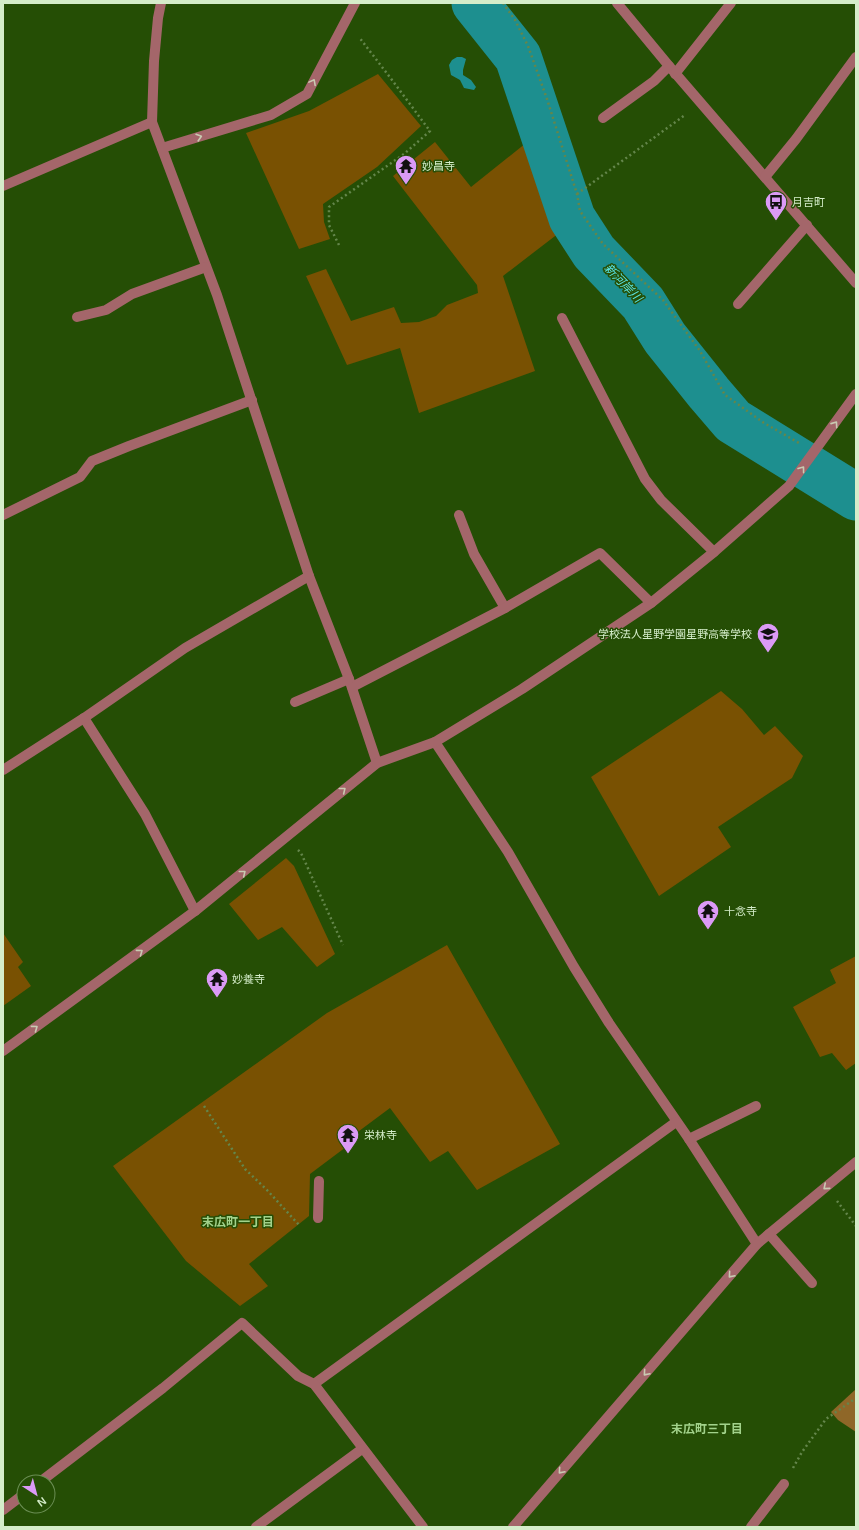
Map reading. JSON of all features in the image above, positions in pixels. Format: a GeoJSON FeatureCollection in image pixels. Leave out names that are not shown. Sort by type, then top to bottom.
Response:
{"type":"FeatureCollection","features":[{"type":"Feature","properties":{"kind":"street"},"geometry":{"type":"LineString","coordinates":[[161,3],[154,61],[152,122],[206,267],[252,400],[309,576],[350,683],[377,763]]}},
{"type":"Feature","properties":{"kind":"street"},"geometry":{"type":"LineString","coordinates":[[162,148],[272,115],[307,94],[355,3]]}},
{"type":"Feature","properties":{"kind":"street"},"geometry":{"type":"LineString","coordinates":[[617,3],[672,70],[856,283]]}},
{"type":"Feature","properties":{"kind":"street"},"geometry":{"type":"LineString","coordinates":[[603,118],[654,81],[672,70],[731,3]]}},
{"type":"Feature","properties":{"kind":"street"},"geometry":{"type":"LineString","coordinates":[[765,177],[796,139],[856,57]]}},
{"type":"Feature","properties":{"kind":"street"},"geometry":{"type":"LineString","coordinates":[[3,186],[152,122]]}},
{"type":"Feature","properties":{"kind":"street"},"geometry":{"type":"LineString","coordinates":[[738,304],[807,225]]}},
{"type":"Feature","properties":{"kind":"street"},"geometry":{"type":"LineString","coordinates":[[77,318],[106,310],[132,294],[206,267]]}},
{"type":"Feature","properties":{"kind":"street"},"geometry":{"type":"LineString","coordinates":[[562,318],[645,479],[660,500],[714,552]]}},
{"type":"Feature","properties":{"kind":"street"},"geometry":{"type":"LineString","coordinates":[[3,1051],[195,911],[377,763],[435,742],[522,689],[650,603],[714,552],[789,486],[856,394]]}},
{"type":"Feature","properties":{"kind":"street"},"geometry":{"type":"LineString","coordinates":[[3,515],[80,477],[92,461],[252,400]]}},
{"type":"Feature","properties":{"kind":"street"},"geometry":{"type":"LineString","coordinates":[[459,515],[474,554],[505,608]]}},
{"type":"Feature","properties":{"kind":"street"},"geometry":{"type":"LineString","coordinates":[[295,702],[350,683],[505,608],[600,553],[650,603]]}},
{"type":"Feature","properties":{"kind":"street"},"geometry":{"type":"LineString","coordinates":[[3,770],[84,718],[185,648],[309,576]]}},
{"type":"Feature","properties":{"kind":"street"},"geometry":{"type":"LineString","coordinates":[[84,718],[145,814],[195,911]]}},
{"type":"Feature","properties":{"kind":"street"},"geometry":{"type":"LineString","coordinates":[[435,742],[508,852],[609,1023],[689,1139],[757,1244]]}},
{"type":"Feature","properties":{"kind":"street"},"geometry":{"type":"LineString","coordinates":[[689,1139],[756,1106]]}},
{"type":"Feature","properties":{"kind":"street"},"geometry":{"type":"LineString","coordinates":[[314,1384],[676,1122]]}},
{"type":"Feature","properties":{"kind":"street"},"geometry":{"type":"LineString","coordinates":[[514,1527],[757,1244],[856,1162]]}},
{"type":"Feature","properties":{"kind":"street"},"geometry":{"type":"LineString","coordinates":[[318,1218],[319,1181]]}},
{"type":"Feature","properties":{"kind":"street"},"geometry":{"type":"LineString","coordinates":[[769,1234],[812,1283]]}},
{"type":"Feature","properties":{"kind":"street"},"geometry":{"type":"LineString","coordinates":[[50,1474],[163,1388],[242,1323],[298,1376],[314,1384],[423,1527]]}},
{"type":"Feature","properties":{"kind":"street"},"geometry":{"type":"LineString","coordinates":[[256,1527],[362,1448]]}},
{"type":"Feature","properties":{"kind":"street"},"geometry":{"type":"LineString","coordinates":[[751,1527],[784,1484]]}},
{"type":"Feature","properties":{"kind":"street"},"geometry":{"type":"LineString","coordinates":[[3,1510],[16,1500]]}},
{"type":"Feature","properties":{"kind":"path"},"geometry":{"type":"LineString","coordinates":[[503,3],[515,20],[528,46],[547,98],[577,194],[580,211],[603,244],[663,300],[700,351],[725,395],[764,423],[814,453]]}},
{"type":"Feature","properties":{"kind":"path"},"geometry":{"type":"LineString","coordinates":[[339,245],[329,225],[329,207],[404,154],[430,132],[357,35]]}},
{"type":"Feature","properties":{"kind":"path"},"geometry":{"type":"LineString","coordinates":[[577,194],[685,115]]}},
{"type":"Feature","properties":{"kind":"path"},"geometry":{"type":"LineString","coordinates":[[286,837],[301,853],[343,945]]}},
{"type":"Feature","properties":{"kind":"path"},"geometry":{"type":"LineString","coordinates":[[204,1106],[245,1168],[296,1221],[302,1230]]}},
{"type":"Feature","properties":{"kind":"path"},"geometry":{"type":"LineString","coordinates":[[827,1187],[856,1226]]}},
{"type":"Feature","properties":{"kind":"path"},"geometry":{"type":"LineString","coordinates":[[784,1484],[802,1452],[826,1419],[856,1398]]}},
{"type":"Feature","properties":{"kind":"shaded area"},"geometry":{"type":"Polygon","coordinates":[[[378,74],[421,126],[377,167],[323,204],[324,222],[330,239],[299,249],[246,133],[309,111],[378,74]]]}},
{"type":"Feature","properties":{"kind":"shaded area"},"geometry":{"type":"Polygon","coordinates":[[[435,142],[471,187],[526,143],[559,233],[503,276],[535,371],[419,413],[400,348],[347,365],[306,276],[326,269],[351,321],[394,307],[401,323],[419,322],[436,316],[447,305],[478,293],[477,285],[393,176],[435,142]]]}},
{"type":"Feature","properties":{"kind":"shaded area"},"geometry":{"type":"Polygon","coordinates":[[[721,691],[742,709],[764,735],[775,726],[803,756],[792,778],[718,827],[731,847],[659,896],[591,777],[721,691]]]}},
{"type":"Feature","properties":{"kind":"shaded area"},"geometry":{"type":"Polygon","coordinates":[[[286,858],[294,866],[335,954],[317,967],[282,927],[258,940],[229,904],[286,858]]]}},
{"type":"Feature","properties":{"kind":"shaded area"},"geometry":{"type":"Polygon","coordinates":[[[3,933],[23,962],[18,967],[31,986],[3,1006],[3,933]]]}},
{"type":"Feature","properties":{"kind":"shaded area","name":"栄林寺"},"geometry":{"type":"Polygon","coordinates":[[[447,945],[560,1144],[477,1190],[448,1151],[430,1162],[390,1108],[343,1143],[346,1147],[310,1174],[309,1216],[249,1264],[268,1286],[240,1306],[186,1261],[113,1166],[327,1013],[447,945]]]}},
{"type":"Feature","properties":{"kind":"shaded area"},"geometry":{"type":"Polygon","coordinates":[[[856,956],[856,1063],[846,1070],[832,1053],[820,1057],[793,1007],[836,983],[830,970],[856,956]]]}},
{"type":"Feature","properties":{"kind":"shaded area"},"geometry":{"type":"Polygon","coordinates":[[[856,1389],[856,1432],[838,1420],[831,1412],[856,1389]]]}},
{"type":"Feature","properties":{"kind":"water"},"geometry":{"type":"Polygon","coordinates":[[[457,57],[466,59],[463,75],[471,80],[476,87],[474,90],[464,88],[460,80],[451,75],[449,65],[452,60],[457,57]]]}},
{"type":"Feature","properties":{"kind":"waterway","name":"新河岸川"},"geometry":{"type":"LineString","coordinates":[[475,3],[518,57],[572,218],[594,252],[643,303],[665,338],[733,421],[856,497]]}},
{"type":"Feature","properties":{"kind":"place","name":"妙昌寺"},"geometry":{"type":"Point","coordinates":[406,186]}},
{"type":"Feature","properties":{"kind":"place","name":"月吉町"},"geometry":{"type":"Point","coordinates":[776,222]}},
{"type":"Feature","properties":{"kind":"place","name":"学校法人星野学園星野高等学校"},"geometry":{"type":"Point","coordinates":[768,654]}},
{"type":"Feature","properties":{"kind":"place","name":"十念寺"},"geometry":{"type":"Point","coordinates":[708,930]}},
{"type":"Feature","properties":{"kind":"place","name":"妙養寺"},"geometry":{"type":"Point","coordinates":[217,998]}},
{"type":"Feature","properties":{"kind":"place","name":"栄林寺"},"geometry":{"type":"Point","coordinates":[348,1154]}},
{"type":"Feature","properties":{"kind":"district","name":"末広町一丁目"},"geometry":{"type":"Point","coordinates":[238,1222]}},
{"type":"Feature","properties":{"kind":"district","name":"末広町三丁目"},"geometry":{"type":"Point","coordinates":[707,1429]}}]}
